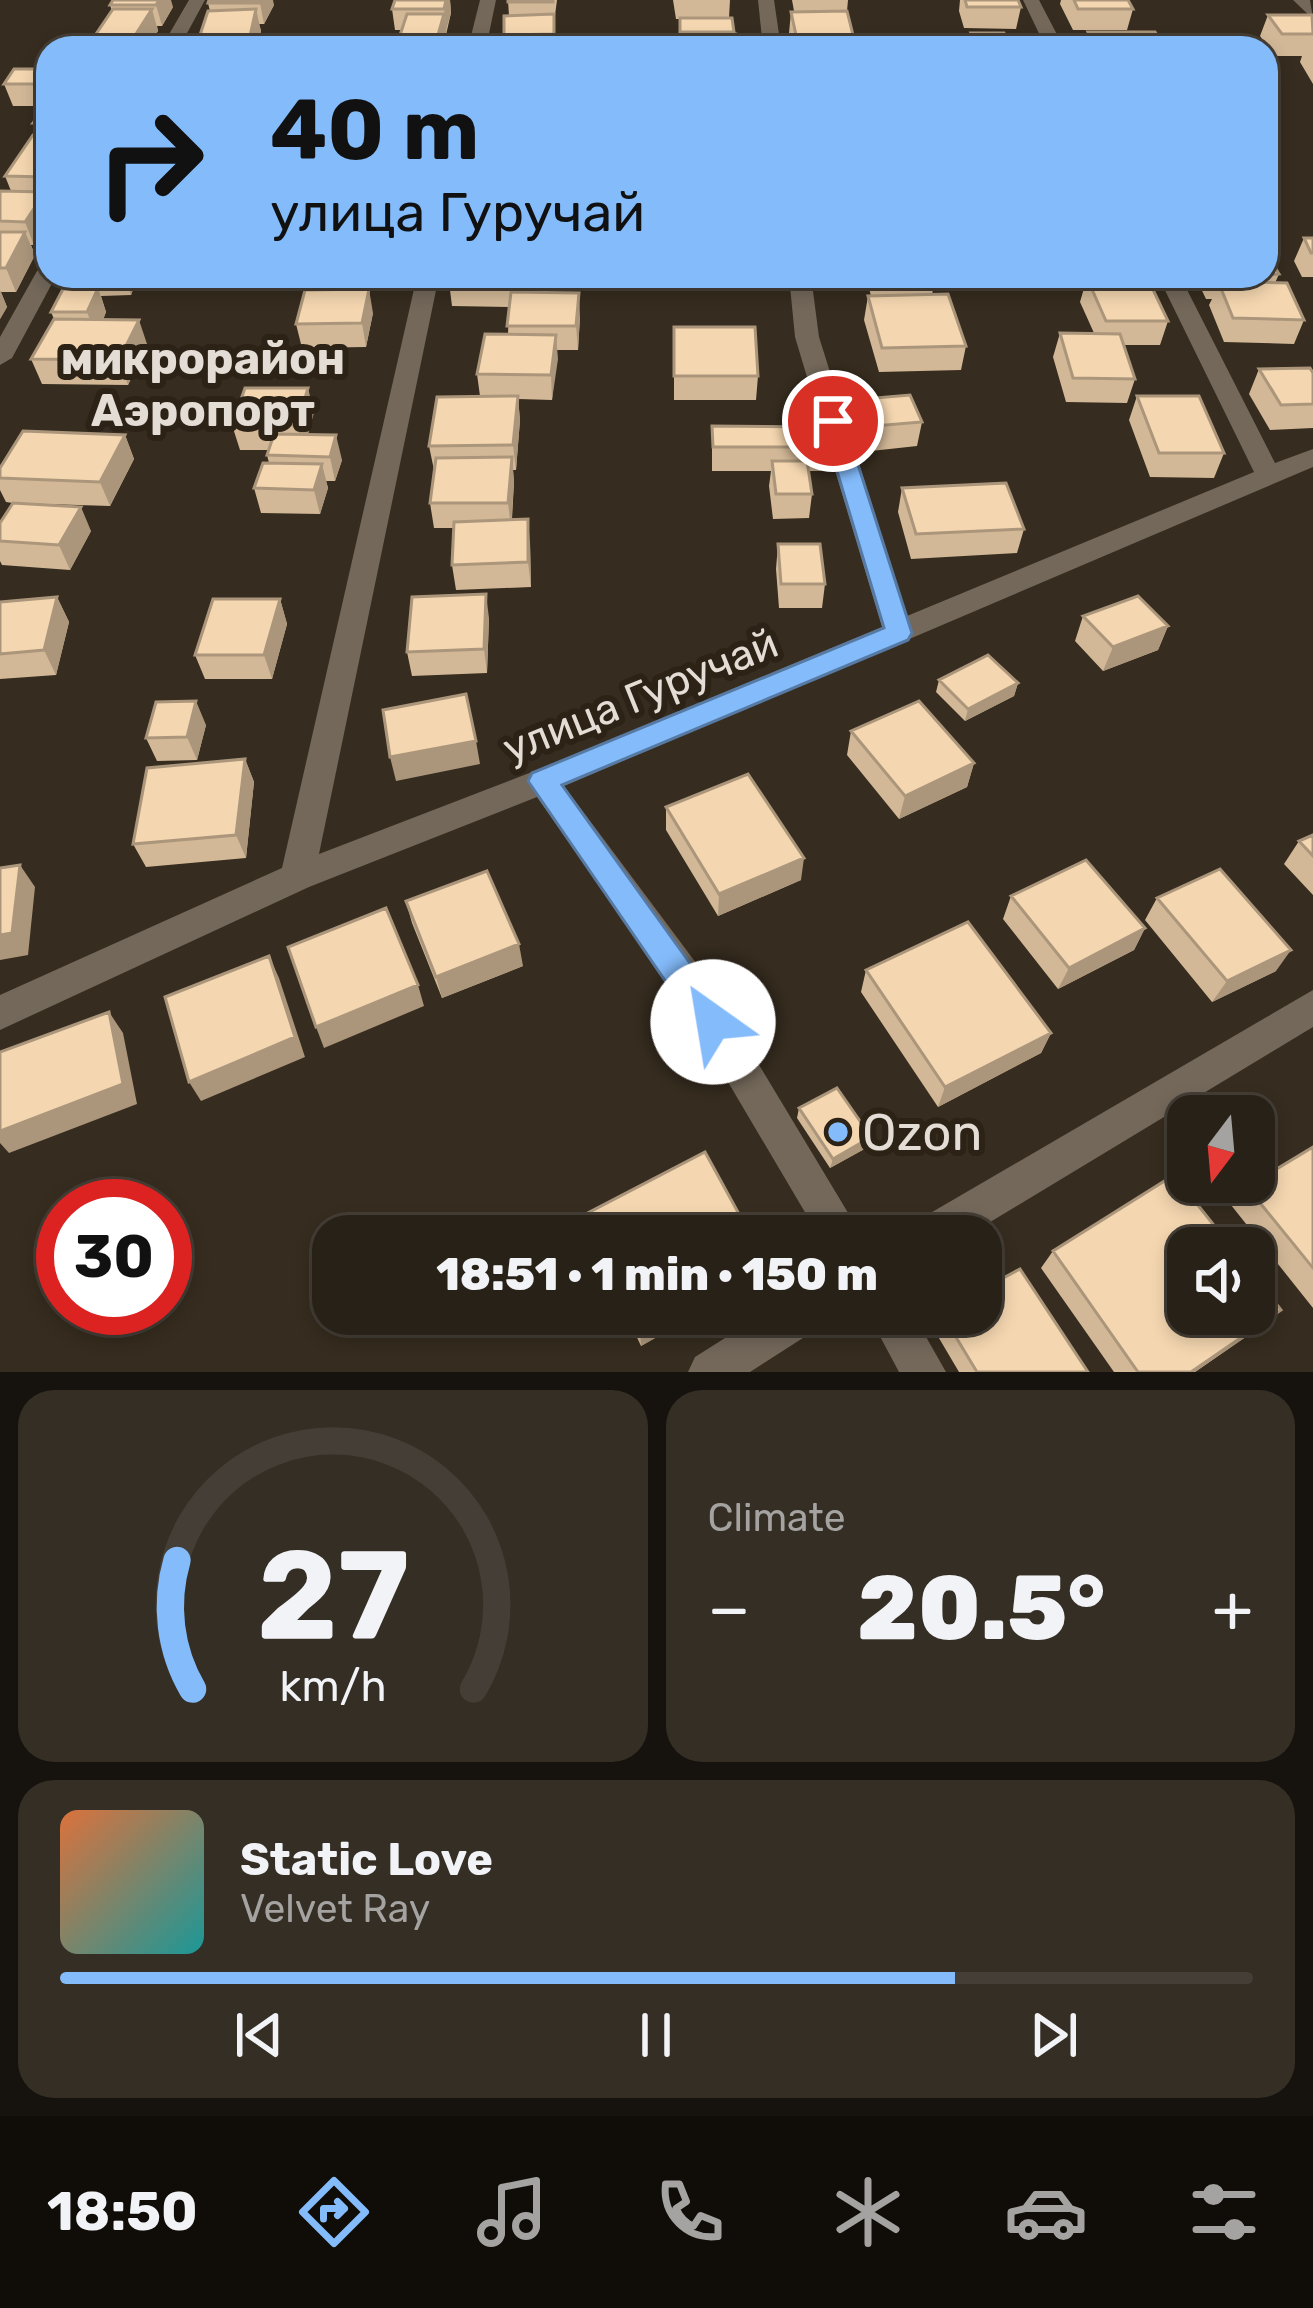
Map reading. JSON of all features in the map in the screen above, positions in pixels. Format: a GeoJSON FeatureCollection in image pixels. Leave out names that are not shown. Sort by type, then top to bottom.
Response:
{"type":"FeatureCollection","features":[{"type":"Feature","properties":{"kind":"street"},"geometry":{"type":"LineString","coordinates":[[177,36],[197,0]]}},
{"type":"Feature","properties":{"kind":"street"},"geometry":{"type":"LineString","coordinates":[[480,36],[488,0]]}},
{"type":"Feature","properties":{"kind":"street"},"geometry":{"type":"LineString","coordinates":[[766,0],[770,36]]}},
{"type":"Feature","properties":{"kind":"street"},"geometry":{"type":"LineString","coordinates":[[1031,0],[1049,36]]}},
{"type":"Feature","properties":{"kind":"street"},"geometry":{"type":"LineString","coordinates":[[1301,0],[1313,14]]}},
{"type":"Feature","properties":{"kind":"street"},"geometry":{"type":"LineString","coordinates":[[0,358],[39,288]]}},
{"type":"Feature","properties":{"kind":"street"},"geometry":{"type":"LineString","coordinates":[[297,878],[425,288]]}},
{"type":"Feature","properties":{"kind":"street"},"geometry":{"type":"LineString","coordinates":[[801,288],[807,337],[898,633]]}},
{"type":"Feature","properties":{"kind":"street"},"geometry":{"type":"LineString","coordinates":[[1175,288],[1269,476]]}},
{"type":"Feature","properties":{"kind":"street","name":"улица Гуручай"},"geometry":{"type":"LineString","coordinates":[[0,1013],[297,878],[543,781],[1313,457]]}},
{"type":"Feature","properties":{"kind":"street"},"geometry":{"type":"LineString","coordinates":[[543,781],[692,987],[829,1215]]}},
{"type":"Feature","properties":{"kind":"street"},"geometry":{"type":"LineString","coordinates":[[963,1215],[1313,1007]]}},
{"type":"Feature","properties":{"kind":"street"},"geometry":{"type":"LineString","coordinates":[[710,1372],[769,1335]]}},
{"type":"Feature","properties":{"kind":"street"},"geometry":{"type":"LineString","coordinates":[[902,1335],[924,1372]]}},
{"type":"Feature","properties":{"kind":"building"},"geometry":{"type":"Polygon","coordinates":[[[113,0],[159,0],[156,5],[110,5],[113,0]]]}},
{"type":"Feature","properties":{"kind":"building"},"geometry":{"type":"Polygon","coordinates":[[[209,0],[261,0],[208,3],[209,0]]]}},
{"type":"Feature","properties":{"kind":"building"},"geometry":{"type":"Polygon","coordinates":[[[395,0],[446,0],[444,9],[392,9],[395,0]]]}},
{"type":"Feature","properties":{"kind":"building"},"geometry":{"type":"Polygon","coordinates":[[[965,0],[1018,0],[1021,7],[967,7],[965,0]]]}},
{"type":"Feature","properties":{"kind":"building"},"geometry":{"type":"Polygon","coordinates":[[[1074,0],[1128,0],[1133,9],[1078,9],[1074,0]]]}},
{"type":"Feature","properties":{"kind":"building"},"geometry":{"type":"Polygon","coordinates":[[[113,9],[152,9],[135,36],[95,36],[113,9]]]}},
{"type":"Feature","properties":{"kind":"building"},"geometry":{"type":"Polygon","coordinates":[[[256,9],[250,36],[200,36],[208,11],[256,9]]]}},
{"type":"Feature","properties":{"kind":"building"},"geometry":{"type":"Polygon","coordinates":[[[847,11],[853,35],[796,35],[791,12],[847,11]]]}},
{"type":"Feature","properties":{"kind":"building"},"geometry":{"type":"Polygon","coordinates":[[[407,14],[444,14],[438,35],[400,35],[407,14]]]}},
{"type":"Feature","properties":{"kind":"building"},"geometry":{"type":"Polygon","coordinates":[[[554,14],[554,34],[504,35],[504,16],[554,14]]]}},
{"type":"Feature","properties":{"kind":"building"},"geometry":{"type":"Polygon","coordinates":[[[1268,15],[1312,15],[1313,34],[1282,34],[1268,15]]]}},
{"type":"Feature","properties":{"kind":"building"},"geometry":{"type":"Polygon","coordinates":[[[680,18],[732,18],[734,32],[680,32],[680,18]]]}},
{"type":"Feature","properties":{"kind":"building"},"geometry":{"type":"Polygon","coordinates":[[[1088,32],[1155,32],[1158,36],[1090,36],[1088,32]]]}},
{"type":"Feature","properties":{"kind":"building"},"geometry":{"type":"Polygon","coordinates":[[[971,33],[1006,36],[972,36],[971,33]]]}},
{"type":"Feature","properties":{"kind":"building"},"geometry":{"type":"Polygon","coordinates":[[[680,34],[736,36],[680,36],[680,34]]]}},
{"type":"Feature","properties":{"kind":"building"},"geometry":{"type":"Polygon","coordinates":[[[14,69],[36,69],[36,84],[4,84],[14,69]]]}},
{"type":"Feature","properties":{"kind":"building"},"geometry":{"type":"Polygon","coordinates":[[[33,135],[36,135],[36,177],[5,176],[33,135]]]}},
{"type":"Feature","properties":{"kind":"building"},"geometry":{"type":"Polygon","coordinates":[[[0,191],[36,192],[36,206],[25,222],[0,221],[0,191]]]}},
{"type":"Feature","properties":{"kind":"building"},"geometry":{"type":"Polygon","coordinates":[[[0,232],[25,232],[6,268],[0,268],[0,232]]]}},
{"type":"Feature","properties":{"kind":"building"},"geometry":{"type":"Polygon","coordinates":[[[1278,283],[1287,283],[1304,320],[1233,318],[1221,288],[1278,288],[1278,283]]]}},
{"type":"Feature","properties":{"kind":"building"},"geometry":{"type":"Polygon","coordinates":[[[98,288],[87,312],[51,312],[63,289],[98,288]]]}},
{"type":"Feature","properties":{"kind":"building"},"geometry":{"type":"Polygon","coordinates":[[[1091,288],[1152,288],[1168,321],[1106,321],[1091,288]]]}},
{"type":"Feature","properties":{"kind":"building"},"geometry":{"type":"Polygon","coordinates":[[[369,289],[362,323],[296,324],[305,290],[369,289]]]}},
{"type":"Feature","properties":{"kind":"building"},"geometry":{"type":"Polygon","coordinates":[[[511,292],[579,293],[576,326],[507,326],[511,292]]]}},
{"type":"Feature","properties":{"kind":"building"},"geometry":{"type":"Polygon","coordinates":[[[948,294],[966,346],[882,348],[868,296],[948,294]]]}},
{"type":"Feature","properties":{"kind":"building"},"geometry":{"type":"Polygon","coordinates":[[[54,319],[139,320],[119,360],[31,359],[54,319]]]}},
{"type":"Feature","properties":{"kind":"building"},"geometry":{"type":"Polygon","coordinates":[[[674,327],[755,327],[758,376],[674,376],[674,327]]]}},
{"type":"Feature","properties":{"kind":"building"},"geometry":{"type":"Polygon","coordinates":[[[1060,333],[1120,334],[1135,379],[1073,378],[1060,333]]]}},
{"type":"Feature","properties":{"kind":"building"},"geometry":{"type":"Polygon","coordinates":[[[485,334],[556,335],[551,375],[477,374],[485,334]]]}},
{"type":"Feature","properties":{"kind":"building"},"geometry":{"type":"Polygon","coordinates":[[[1310,368],[1313,404],[1281,405],[1259,369],[1310,368]]]}},
{"type":"Feature","properties":{"kind":"building"},"geometry":{"type":"Polygon","coordinates":[[[245,388],[308,388],[297,425],[232,425],[245,388]]]}},
{"type":"Feature","properties":{"kind":"building"},"geometry":{"type":"Polygon","coordinates":[[[910,395],[922,422],[874,426],[863,399],[910,395]]]}},
{"type":"Feature","properties":{"kind":"building"},"geometry":{"type":"Polygon","coordinates":[[[518,396],[513,445],[429,446],[437,397],[518,396]]]}},
{"type":"Feature","properties":{"kind":"building"},"geometry":{"type":"Polygon","coordinates":[[[1137,396],[1199,396],[1224,453],[1159,453],[1137,396]]]}},
{"type":"Feature","properties":{"kind":"building"},"geometry":{"type":"Polygon","coordinates":[[[712,426],[821,427],[824,447],[713,447],[712,426]]]}},
{"type":"Feature","properties":{"kind":"building"},"geometry":{"type":"Polygon","coordinates":[[[23,431],[125,435],[100,482],[0,478],[0,468],[23,431]]]}},
{"type":"Feature","properties":{"kind":"building"},"geometry":{"type":"Polygon","coordinates":[[[274,434],[336,435],[330,457],[267,455],[274,434]]]}},
{"type":"Feature","properties":{"kind":"building"},"geometry":{"type":"Polygon","coordinates":[[[512,457],[508,503],[430,503],[436,458],[512,457]]]}},
{"type":"Feature","properties":{"kind":"building"},"geometry":{"type":"Polygon","coordinates":[[[772,461],[807,461],[812,494],[776,494],[772,461]]]}},
{"type":"Feature","properties":{"kind":"building"},"geometry":{"type":"Polygon","coordinates":[[[263,463],[322,464],[314,490],[254,488],[263,463]]]}},
{"type":"Feature","properties":{"kind":"building"},"geometry":{"type":"Polygon","coordinates":[[[1006,483],[1024,529],[916,534],[902,488],[1006,483]]]}},
{"type":"Feature","properties":{"kind":"building"},"geometry":{"type":"Polygon","coordinates":[[[13,503],[81,507],[59,545],[0,541],[0,523],[13,503]]]}},
{"type":"Feature","properties":{"kind":"building"},"geometry":{"type":"Polygon","coordinates":[[[528,519],[528,562],[452,565],[454,522],[528,519]]]}},
{"type":"Feature","properties":{"kind":"building"},"geometry":{"type":"Polygon","coordinates":[[[778,544],[820,544],[825,584],[781,584],[778,544]]]}},
{"type":"Feature","properties":{"kind":"building"},"geometry":{"type":"Polygon","coordinates":[[[486,594],[484,649],[407,652],[412,597],[486,594]]]}},
{"type":"Feature","properties":{"kind":"building"},"geometry":{"type":"Polygon","coordinates":[[[1138,596],[1168,626],[1113,647],[1083,616],[1138,596]]]}},
{"type":"Feature","properties":{"kind":"building"},"geometry":{"type":"Polygon","coordinates":[[[57,597],[44,650],[0,654],[0,602],[57,597]]]}},
{"type":"Feature","properties":{"kind":"building"},"geometry":{"type":"Polygon","coordinates":[[[213,599],[280,599],[264,655],[195,655],[213,599]]]}},
{"type":"Feature","properties":{"kind":"building"},"geometry":{"type":"Polygon","coordinates":[[[988,655],[1018,683],[968,709],[939,680],[988,655]]]}},
{"type":"Feature","properties":{"kind":"building"},"geometry":{"type":"Polygon","coordinates":[[[466,694],[476,741],[390,757],[383,710],[466,694]]]}},
{"type":"Feature","properties":{"kind":"building"},"geometry":{"type":"Polygon","coordinates":[[[196,701],[187,737],[146,738],[156,702],[196,701]]]}},
{"type":"Feature","properties":{"kind":"building"},"geometry":{"type":"Polygon","coordinates":[[[919,701],[974,763],[905,796],[851,731],[919,701]]]}},
{"type":"Feature","properties":{"kind":"building"},"geometry":{"type":"Polygon","coordinates":[[[245,759],[236,835],[133,844],[147,768],[245,759]]]}},
{"type":"Feature","properties":{"kind":"building"},"geometry":{"type":"Polygon","coordinates":[[[748,774],[804,858],[719,894],[666,807],[748,774]]]}},
{"type":"Feature","properties":{"kind":"building"},"geometry":{"type":"Polygon","coordinates":[[[1313,835],[1313,856],[1299,841],[1313,835]]]}},
{"type":"Feature","properties":{"kind":"building"},"geometry":{"type":"Polygon","coordinates":[[[1086,860],[1145,928],[1069,968],[1011,896],[1086,860]]]}},
{"type":"Feature","properties":{"kind":"building"},"geometry":{"type":"Polygon","coordinates":[[[20,865],[12,933],[0,935],[0,868],[20,865]]]}},
{"type":"Feature","properties":{"kind":"building"},"geometry":{"type":"Polygon","coordinates":[[[1220,869],[1291,950],[1227,981],[1157,898],[1220,869]]]}},
{"type":"Feature","properties":{"kind":"building"},"geometry":{"type":"Polygon","coordinates":[[[487,871],[519,944],[436,977],[406,901],[487,871]]]}},
{"type":"Feature","properties":{"kind":"building"},"geometry":{"type":"Polygon","coordinates":[[[386,908],[418,985],[316,1027],[288,947],[386,908]]]}},
{"type":"Feature","properties":{"kind":"building"},"geometry":{"type":"Polygon","coordinates":[[[968,922],[1051,1033],[945,1087],[866,970],[968,922]]]}},
{"type":"Feature","properties":{"kind":"building"},"geometry":{"type":"Polygon","coordinates":[[[269,956],[295,1037],[189,1082],[165,997],[269,956]]]}},
{"type":"Feature","properties":{"kind":"building"},"geometry":{"type":"Polygon","coordinates":[[[109,1012],[123,1084],[0,1131],[0,1052],[109,1012]]]}},
{"type":"Feature","properties":{"kind":"building"},"geometry":{"type":"Polygon","coordinates":[[[837,1088],[871,1137],[833,1159],[799,1108],[837,1088]]]}},
{"type":"Feature","properties":{"kind":"building"},"geometry":{"type":"Polygon","coordinates":[[[1313,1147],[1313,1268],[1260,1203],[1275,1203],[1275,1170],[1313,1147]]]}},
{"type":"Feature","properties":{"kind":"building"},"geometry":{"type":"Polygon","coordinates":[[[705,1152],[740,1215],[584,1215],[705,1152]]]}},
{"type":"Feature","properties":{"kind":"building"},"geometry":{"type":"Polygon","coordinates":[[[1167,1179],[1167,1203],[1196,1203],[1215,1227],[1167,1227],[1167,1335],[1245,1335],[1191,1372],[1138,1372],[1053,1251],[1167,1179]]]}},
{"type":"Feature","properties":{"kind":"building"},"geometry":{"type":"Polygon","coordinates":[[[1020,1269],[1088,1372],[977,1372],[955,1335],[1002,1335],[1002,1279],[1020,1269]]]}},
{"type":"Feature","properties":{"kind":"place","name":"Ozon"},"geometry":{"type":"Point","coordinates":[838,1132]}},
{"type":"Feature","properties":{"kind":"district","name":"микрорайон Аэропорт"},"geometry":{"type":"Point","coordinates":[203,384]}},
{"type":"Feature","properties":{"kind":"route"},"geometry":{"type":"LineString","coordinates":[[713,1022],[543,781],[898,633],[833,421]]}}]}
